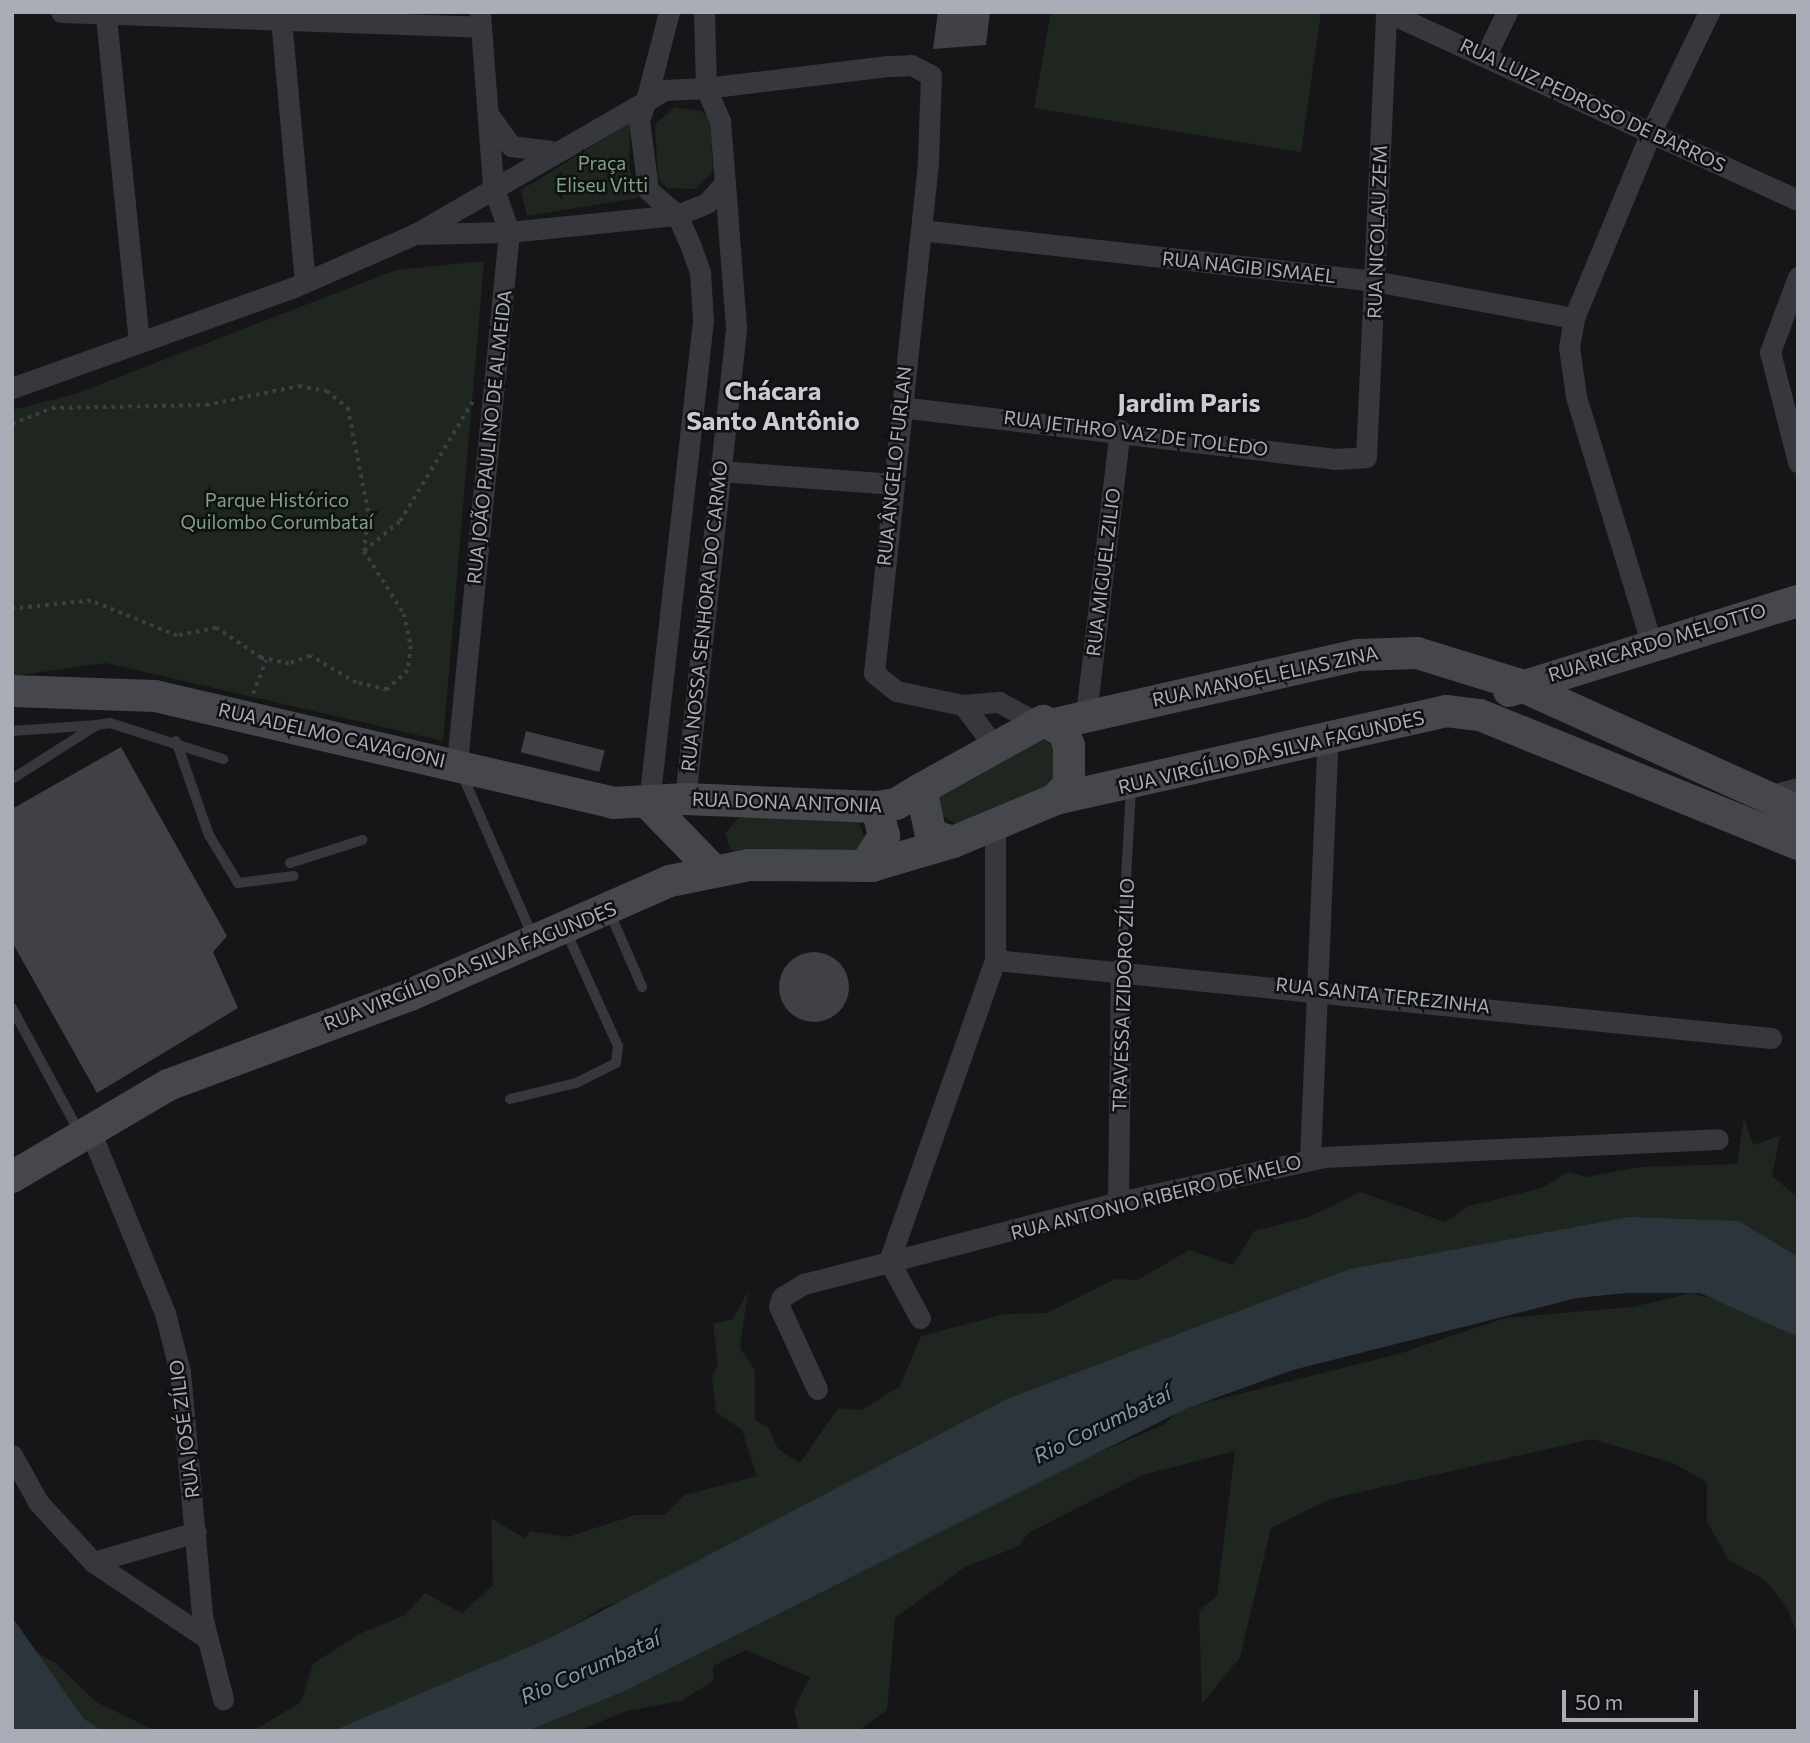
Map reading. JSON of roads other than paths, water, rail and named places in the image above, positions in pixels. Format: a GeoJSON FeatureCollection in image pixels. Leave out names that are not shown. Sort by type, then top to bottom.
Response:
{"type":"FeatureCollection","features":[{"type":"Feature","properties":{"kind":"street"},"geometry":{"type":"LineString","coordinates":[[61,12],[106,17],[481,20]]}},
{"type":"Feature","properties":{"kind":"street"},"geometry":{"type":"LineString","coordinates":[[669,12],[647,75],[646,101],[639,120],[643,176],[648,190],[677,215]]}},
{"type":"Feature","properties":{"kind":"street"},"geometry":{"type":"LineString","coordinates":[[415,234],[509,232],[677,215],[707,203],[725,183],[720,121],[706,88],[705,12]]}},
{"type":"Feature","properties":{"kind":"street","name":"RUA LUIZ PEDROSO DE BARROS"},"geometry":{"type":"LineString","coordinates":[[1387,12],[1652,130],[1798,200]]}},
{"type":"Feature","properties":{"kind":"street","name":"RUA NICOLAU ZEM"},"geometry":{"type":"LineString","coordinates":[[1369,453],[1387,12]]}},
{"type":"Feature","properties":{"kind":"street"},"geometry":{"type":"LineString","coordinates":[[1486,55],[1507,12]]}},
{"type":"Feature","properties":{"kind":"street"},"geometry":{"type":"LineString","coordinates":[[1651,642],[1576,396],[1569,347],[1574,318],[1652,130],[1709,12]]}},
{"type":"Feature","properties":{"kind":"street"},"geometry":{"type":"LineString","coordinates":[[106,17],[139,342]]}},
{"type":"Feature","properties":{"kind":"street"},"geometry":{"type":"LineString","coordinates":[[281,19],[305,282]]}},
{"type":"Feature","properties":{"kind":"street","name":"RUA JOÃO PAULINO DE ALMEIDA"},"geometry":{"type":"LineString","coordinates":[[457,763],[509,232],[493,186],[481,20]]}},
{"type":"Feature","properties":{"kind":"street","name":"RUA ÂNGELO FURLAN"},"geometry":{"type":"LineString","coordinates":[[706,88],[911,65],[931,75],[921,230],[891,484],[874,673],[896,691],[963,705]]}},
{"type":"Feature","properties":{"kind":"street"},"geometry":{"type":"LineString","coordinates":[[12,388],[305,282],[415,234],[553,151],[664,90],[706,88]]}},
{"type":"Feature","properties":{"kind":"street"},"geometry":{"type":"LineString","coordinates":[[488,114],[511,146],[553,151]]}},
{"type":"Feature","properties":{"kind":"street","name":"RUA NOSSA SENHORA DO CARMO"},"geometry":{"type":"LineString","coordinates":[[685,799],[736,327],[725,183]]}},
{"type":"Feature","properties":{"kind":"street","name":"RUA NOSSA SENHORA DO CARMO"},"geometry":{"type":"LineString","coordinates":[[649,804],[703,321],[700,272],[677,215]]}},
{"type":"Feature","properties":{"kind":"street","name":"RUA NAGIB ISMAEL"},"geometry":{"type":"LineString","coordinates":[[921,230],[1374,281],[1574,318]]}},
{"type":"Feature","properties":{"kind":"street"},"geometry":{"type":"LineString","coordinates":[[1798,277],[1770,352],[1798,462]]}},
{"type":"Feature","properties":{"kind":"street","name":"RUA JETHRO VAZ DE TOLEDO"},"geometry":{"type":"LineString","coordinates":[[900,407],[1120,430],[1333,459],[1362,460],[1369,453]]}},
{"type":"Feature","properties":{"kind":"street","name":"RUA MIGUEL ZILIO"},"geometry":{"type":"LineString","coordinates":[[1086,714],[1120,430]]}},
{"type":"Feature","properties":{"kind":"street"},"geometry":{"type":"LineString","coordinates":[[720,471],[891,484]]}},
{"type":"Feature","properties":{"kind":"street","name":"RUA RICARDO MELOTTO"},"geometry":{"type":"LineString","coordinates":[[1517,684],[1651,642],[1798,601]]}},
{"type":"Feature","properties":{"kind":"street","name":"RUA MANOEL ELIAS ZINA"},"geometry":{"type":"LineString","coordinates":[[993,744],[1046,723],[1358,655],[1417,653],[1517,684]]}},
{"type":"Feature","properties":{"kind":"street"},"geometry":{"type":"LineString","coordinates":[[1446,711],[1450,663]]}},
{"type":"Feature","properties":{"kind":"street"},"geometry":{"type":"LineString","coordinates":[[1480,715],[1517,684],[1798,811]]}},
{"type":"Feature","properties":{"kind":"street","name":"RUA ADELMO CAVAGIONI"},"geometry":{"type":"LineString","coordinates":[[12,691],[155,696],[457,763],[613,803],[649,804]]}},
{"type":"Feature","properties":{"kind":"street"},"geometry":{"type":"LineString","coordinates":[[963,705],[999,702],[1046,723],[1069,746],[1069,784],[1056,800]]}},
{"type":"Feature","properties":{"kind":"street"},"geometry":{"type":"LineString","coordinates":[[963,705],[993,744]]}},
{"type":"Feature","properties":{"kind":"street","name":"RUA VIRGÍLIO DA SILVA FAGUNDES"},"geometry":{"type":"LineString","coordinates":[[12,1177],[167,1085],[535,942],[712,869],[865,866],[953,842],[1056,800],[1130,788],[1328,737],[1446,711],[1480,715],[1798,844]]}},
{"type":"Feature","properties":{"kind":"street"},"geometry":{"type":"LineString","coordinates":[[1310,1159],[1314,988],[1328,737]]}},
{"type":"Feature","properties":{"kind":"street","name":"RUA DONA ANTONIA"},"geometry":{"type":"LineString","coordinates":[[649,804],[685,799],[877,807],[896,804],[993,744]]}},
{"type":"Feature","properties":{"kind":"street"},"geometry":{"type":"LineString","coordinates":[[1733,816],[1764,797],[1798,788]]}},
{"type":"Feature","properties":{"kind":"street"},"geometry":{"type":"LineString","coordinates":[[921,789],[931,835],[953,842]]}},
{"type":"Feature","properties":{"kind":"street"},"geometry":{"type":"LineString","coordinates":[[649,804],[712,869]]}},
{"type":"Feature","properties":{"kind":"street"},"geometry":{"type":"LineString","coordinates":[[865,866],[884,836],[877,807]]}},
{"type":"Feature","properties":{"kind":"street"},"geometry":{"type":"LineString","coordinates":[[920,1318],[889,1261],[995,960],[995,826]]}},
{"type":"Feature","properties":{"kind":"street","name":"RUA SANTA TEREZINHA"},"geometry":{"type":"LineString","coordinates":[[995,960],[1121,968],[1770,1038]]}},
{"type":"Feature","properties":{"kind":"street","name":"TRAVESSA IZIDORO ZÍLIO"},"geometry":{"type":"LineString","coordinates":[[1118,1202],[1121,968]]}},
{"type":"Feature","properties":{"kind":"street","name":"RUA JOSÉ ZÍLIO"},"geometry":{"type":"LineString","coordinates":[[86,1133],[165,1313],[180,1372],[208,1639],[223,1699]]}},
{"type":"Feature","properties":{"kind":"street","name":"RUA ANTONIO RIBEIRO DE MELO"},"geometry":{"type":"LineString","coordinates":[[817,1388],[779,1306],[782,1297],[804,1284],[1118,1202],[1310,1159],[1718,1139]]}},
{"type":"Feature","properties":{"kind":"street"},"geometry":{"type":"LineString","coordinates":[[12,1455],[38,1502],[93,1562],[208,1639]]}},
{"type":"Feature","properties":{"kind":"street"},"geometry":{"type":"LineString","coordinates":[[93,1562],[196,1532]]}},
{"type":"Feature","properties":{"kind":"lane"},"geometry":{"type":"LineString","coordinates":[[13,731],[97,725],[176,741],[223,759]]}},
{"type":"Feature","properties":{"kind":"lane"},"geometry":{"type":"LineString","coordinates":[[12,779],[97,725]]}},
{"type":"Feature","properties":{"kind":"lane"},"geometry":{"type":"LineString","coordinates":[[176,741],[209,835],[238,883],[294,876]]}},
{"type":"Feature","properties":{"kind":"lane"},"geometry":{"type":"LineString","coordinates":[[457,763],[535,942]]}},
{"type":"Feature","properties":{"kind":"lane","name":"TRAVESSA IZIDORO ZÍLIO"},"geometry":{"type":"LineString","coordinates":[[1121,968],[1130,788]]}},
{"type":"Feature","properties":{"kind":"lane"},"geometry":{"type":"LineString","coordinates":[[289,863],[362,840]]}},
{"type":"Feature","properties":{"kind":"lane"},"geometry":{"type":"LineString","coordinates":[[608,911],[642,987]]}},
{"type":"Feature","properties":{"kind":"lane"},"geometry":{"type":"LineString","coordinates":[[510,1099],[576,1083],[616,1063],[618,1046],[565,929]]}},
{"type":"Feature","properties":{"kind":"lane"},"geometry":{"type":"LineString","coordinates":[[12,1008],[86,1133]]}},
{"type":"Feature","properties":{"kind":"water","name":"Rio Corumbataí"},"geometry":{"type":"Polygon","coordinates":[[[1629,1217],[1739,1221],[1798,1257],[1798,1337],[1700,1293],[1626,1293],[1577,1298],[1293,1370],[1185,1409],[627,1690],[527,1731],[333,1731],[548,1639],[1007,1399],[1350,1269],[1629,1217]]]}},
{"type":"Feature","properties":{"kind":"water"},"geometry":{"type":"Polygon","coordinates":[[[12,1617],[84,1719],[102,1731],[12,1731],[12,1617]]]}},
{"type":"Feature","properties":{"kind":"district","name":"Jardim Paris"},"geometry":{"type":"Point","coordinates":[1189,402]}},
{"type":"Feature","properties":{"kind":"district","name":"Chácara Santo Antônio"},"geometry":{"type":"Point","coordinates":[773,405]}},
{"type":"Feature","properties":{"kind":"park label","name":"Praça Eliseu Vitti"},"geometry":{"type":"Point","coordinates":[602,174]}},
{"type":"Feature","properties":{"kind":"park label","name":"Parque Histórico Quilombo Corumbataí"},"geometry":{"type":"Point","coordinates":[277,511]}}]}
